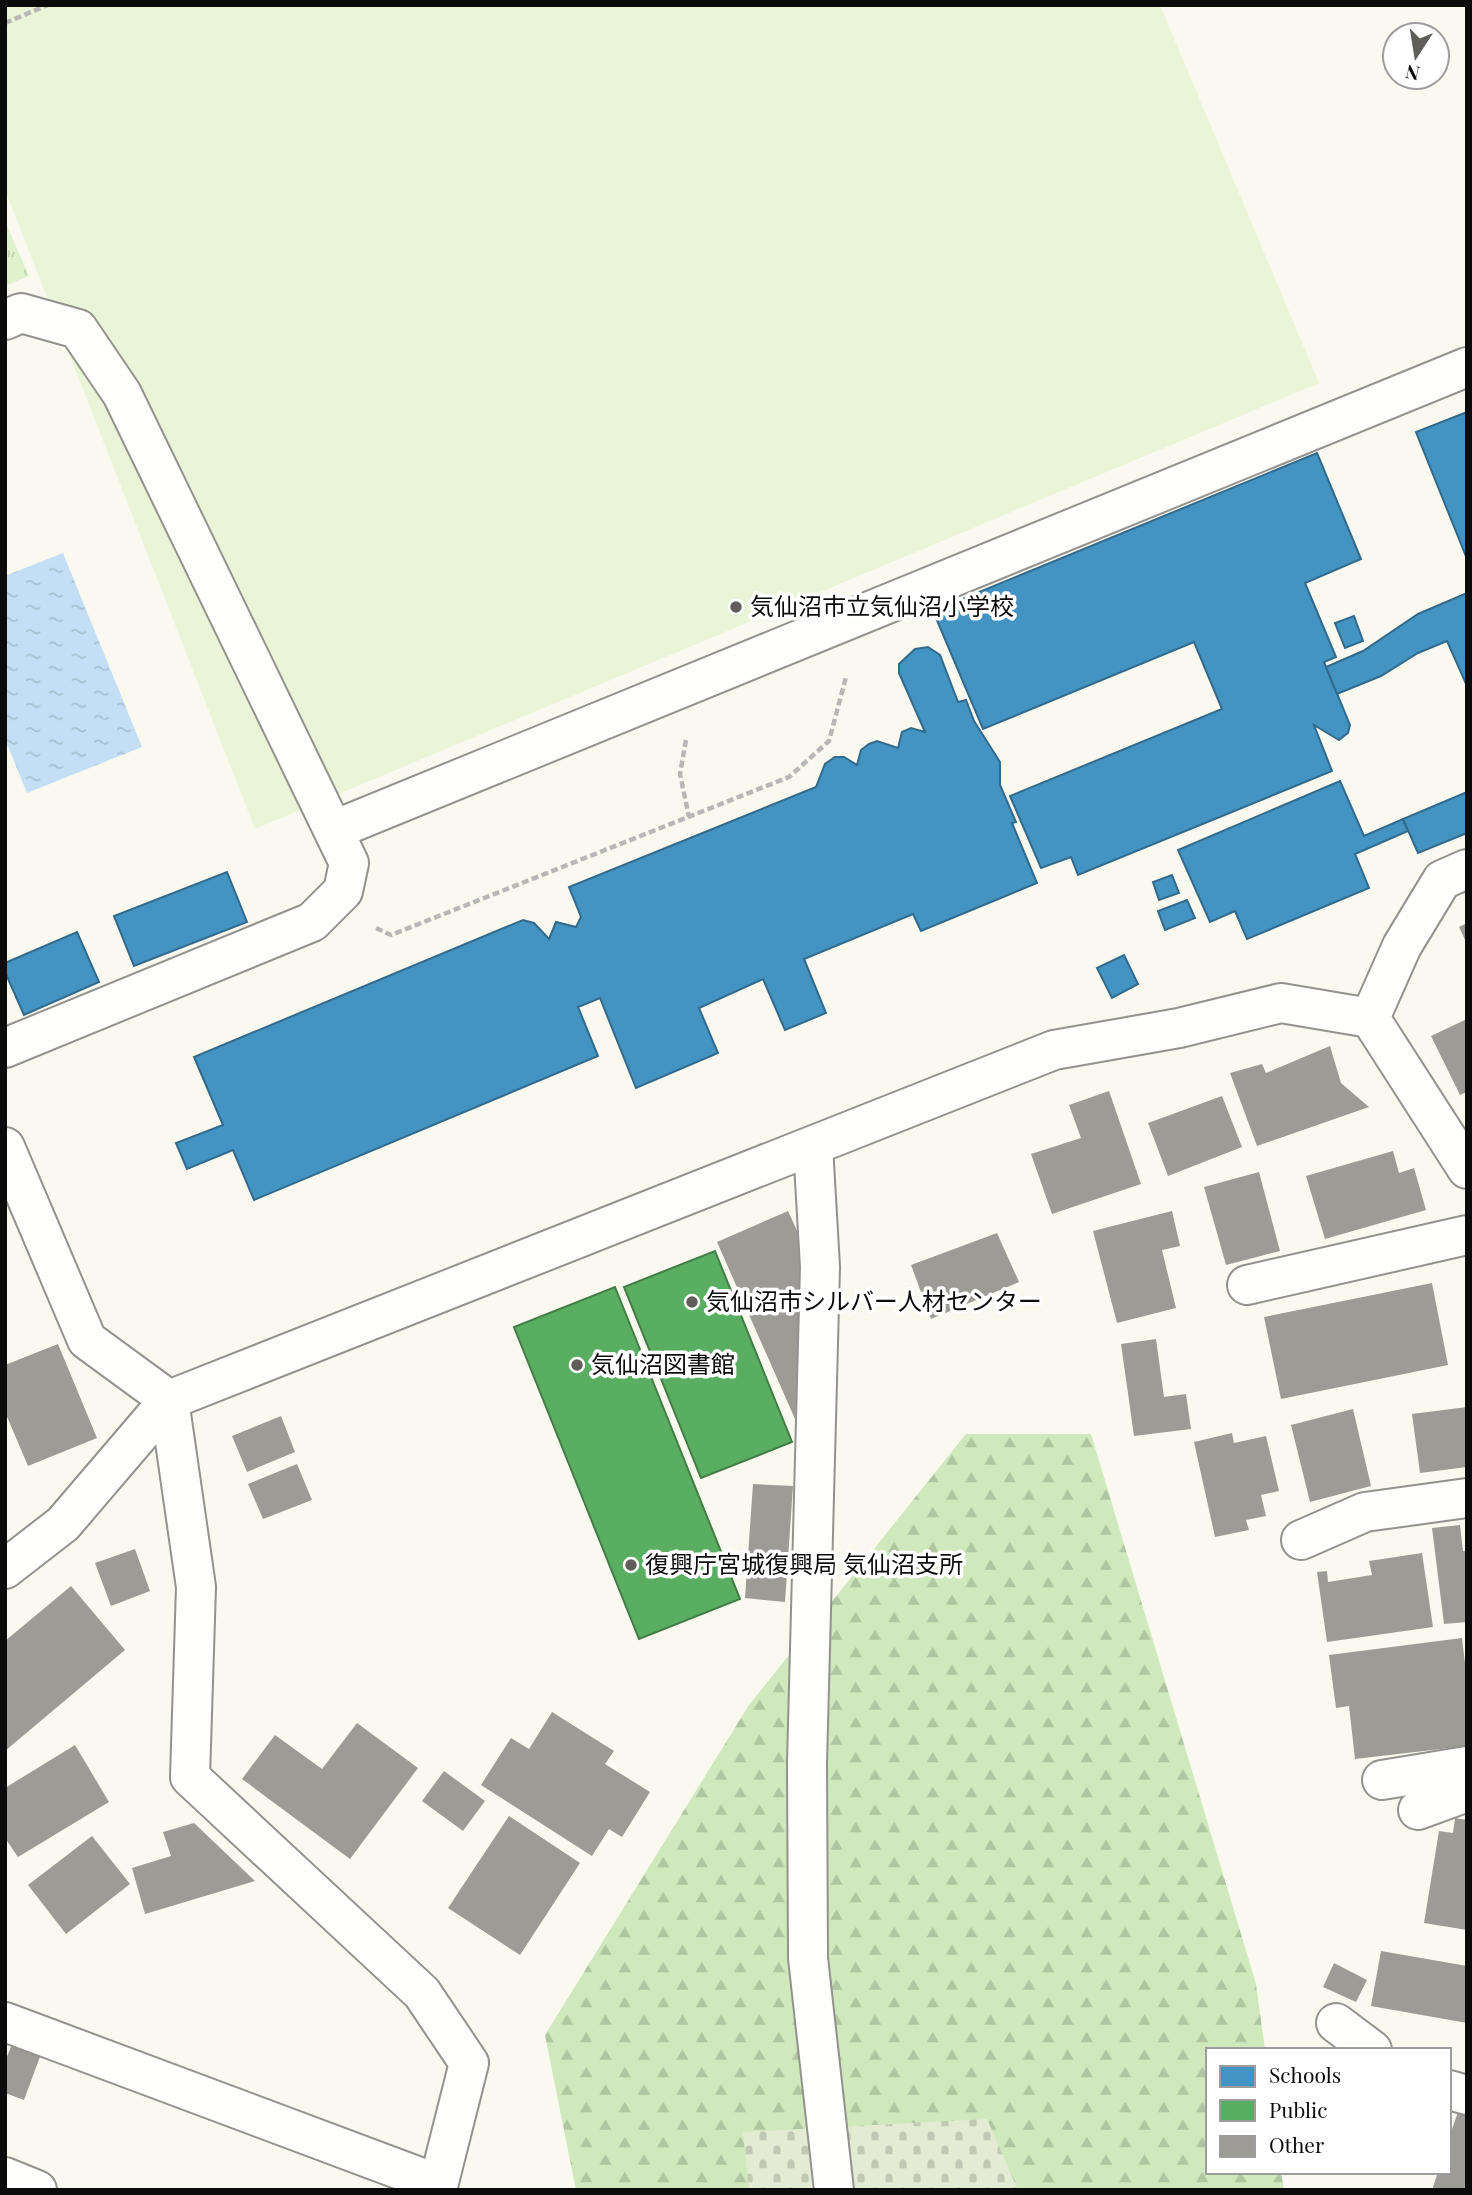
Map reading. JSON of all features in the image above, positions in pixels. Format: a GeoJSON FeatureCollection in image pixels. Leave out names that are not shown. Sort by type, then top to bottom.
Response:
{"type":"FeatureCollection","features":[{"type":"Feature","properties":{"kind":"street"},"geometry":{"type":"LineString","coordinates":[[5,320],[21,313],[78,329],[122,394],[349,863],[343,891],[312,922],[5,1048]]}},
{"type":"Feature","properties":{"kind":"street"},"geometry":{"type":"LineString","coordinates":[[334,830],[1467,367]]}},
{"type":"Feature","properties":{"kind":"street"},"geometry":{"type":"LineString","coordinates":[[1370,1018],[1402,946],[1442,880],[1467,869]]}},
{"type":"Feature","properties":{"kind":"street"},"geometry":{"type":"LineString","coordinates":[[5,1569],[63,1524],[169,1400],[1054,1050],[1179,1028],[1281,1003],[1370,1018],[1467,1170]]}},
{"type":"Feature","properties":{"kind":"street"},"geometry":{"type":"LineString","coordinates":[[813,1146],[820,1267],[808,1695],[808,1958],[834,2190]]}},
{"type":"Feature","properties":{"kind":"street"},"geometry":{"type":"LineString","coordinates":[[5,1147],[87,1340],[169,1400],[196,1587],[190,1777],[422,1993],[469,2063],[438,2187],[5,2022]]}},
{"type":"Feature","properties":{"kind":"street"},"geometry":{"type":"LineString","coordinates":[[1247,1285],[1467,1234]]}},
{"type":"Feature","properties":{"kind":"street"},"geometry":{"type":"LineString","coordinates":[[1301,1540],[1365,1512],[1467,1497]]}},
{"type":"Feature","properties":{"kind":"street"},"geometry":{"type":"LineString","coordinates":[[1382,1780],[1467,1766]]}},
{"type":"Feature","properties":{"kind":"street"},"geometry":{"type":"LineString","coordinates":[[1418,1810],[1467,1792]]}},
{"type":"Feature","properties":{"kind":"street"},"geometry":{"type":"LineString","coordinates":[[1336,2023],[1369,2048]]}},
{"type":"Feature","properties":{"kind":"street"},"geometry":{"type":"LineString","coordinates":[[5,2177],[37,2190]]}},
{"type":"Feature","properties":{"kind":"path"},"geometry":{"type":"LineString","coordinates":[[5,23],[48,5]]}},
{"type":"Feature","properties":{"kind":"path"},"geometry":{"type":"LineString","coordinates":[[343,891],[377,929],[391,935],[789,777],[829,741],[861,615]]}},
{"type":"Feature","properties":{"kind":"path"},"geometry":{"type":"LineString","coordinates":[[682,688],[690,719],[680,774],[689,817]]}},
{"type":"Feature","properties":{"kind":"green space"},"geometry":{"type":"Polygon","coordinates":[[[5,5],[1160,5],[1319,383],[255,829],[5,190],[5,5]]]}},
{"type":"Feature","properties":{"kind":"green space"},"geometry":{"type":"Polygon","coordinates":[[[5,221],[29,276],[5,286],[5,221]]]}},
{"type":"Feature","properties":{"kind":"green space"},"geometry":{"type":"Polygon","coordinates":[[[966,1434],[1091,1434],[1256,1984],[1265,2048],[1206,2048],[1206,2174],[1281,2174],[1284,2190],[576,2190],[545,2035],[749,1705],[966,1434]]]}},
{"type":"Feature","properties":{"kind":"green space"},"geometry":{"type":"Polygon","coordinates":[[[987,2119],[1018,2190],[749,2190],[743,2132],[987,2119]]]}},
{"type":"Feature","properties":{"kind":"water"},"geometry":{"type":"Polygon","coordinates":[[[63,553],[142,747],[27,793],[5,739],[5,576],[63,553]]]}},
{"type":"Feature","properties":{"kind":"building: Schools"},"geometry":{"type":"Polygon","coordinates":[[[1467,412],[1467,559],[1416,432],[1467,412]]]}},
{"type":"Feature","properties":{"kind":"building: Schools"},"geometry":{"type":"Polygon","coordinates":[[[1317,453],[1361,559],[1305,583],[1336,657],[1324,662],[1350,725],[1348,733],[1339,740],[1314,725],[1332,771],[1078,875],[1071,857],[1041,868],[1010,796],[1222,709],[1194,642],[983,729],[933,611],[1317,453]]]}},
{"type":"Feature","properties":{"kind":"building: Schools"},"geometry":{"type":"Polygon","coordinates":[[[1467,593],[1467,686],[1447,641],[1418,653],[1381,676],[1337,694],[1326,667],[1363,651],[1418,614],[1467,593]]]}},
{"type":"Feature","properties":{"kind":"building: Schools"},"geometry":{"type":"Polygon","coordinates":[[[1354,616],[1363,641],[1345,648],[1335,623],[1354,616]]]}},
{"type":"Feature","properties":{"kind":"building: Schools"},"geometry":{"type":"Polygon","coordinates":[[[928,647],[940,655],[958,702],[966,700],[974,721],[1000,762],[1000,785],[1016,822],[1012,823],[1037,883],[921,931],[913,914],[804,959],[826,1013],[785,1030],[763,979],[699,1008],[718,1053],[636,1088],[600,998],[578,1007],[598,1056],[254,1200],[233,1150],[187,1169],[176,1143],[223,1125],[194,1057],[523,920],[534,923],[549,939],[556,922],[576,927],[581,917],[569,887],[816,787],[825,764],[835,757],[844,757],[857,765],[861,750],[869,744],[877,741],[898,748],[902,732],[911,728],[925,732],[899,673],[899,664],[915,649],[928,647]]]}},
{"type":"Feature","properties":{"kind":"building: Schools"},"geometry":{"type":"Polygon","coordinates":[[[1340,781],[1364,836],[1403,819],[1408,831],[1355,854],[1369,888],[1247,939],[1235,911],[1210,922],[1178,850],[1340,781]]]}},
{"type":"Feature","properties":{"kind":"building: Schools"},"geometry":{"type":"Polygon","coordinates":[[[1467,792],[1467,833],[1418,853],[1403,819],[1467,792]]]}},
{"type":"Feature","properties":{"kind":"building: Schools"},"geometry":{"type":"Polygon","coordinates":[[[227,872],[247,922],[134,966],[114,916],[227,872]]]}},
{"type":"Feature","properties":{"kind":"building: Schools"},"geometry":{"type":"Polygon","coordinates":[[[1172,875],[1179,893],[1159,900],[1153,882],[1172,875]]]}},
{"type":"Feature","properties":{"kind":"building: Schools"},"geometry":{"type":"Polygon","coordinates":[[[1187,900],[1195,918],[1165,930],[1158,911],[1187,900]]]}},
{"type":"Feature","properties":{"kind":"building: Schools"},"geometry":{"type":"Polygon","coordinates":[[[77,932],[99,982],[24,1015],[5,972],[5,963],[77,932]]]}},
{"type":"Feature","properties":{"kind":"building: Schools"},"geometry":{"type":"Polygon","coordinates":[[[1124,955],[1138,984],[1112,998],[1097,968],[1124,955]]]}},
{"type":"Feature","properties":{"kind":"building: Public"},"geometry":{"type":"Polygon","coordinates":[[[715,1251],[792,1442],[701,1478],[624,1287],[715,1251]]]}},
{"type":"Feature","properties":{"kind":"building: Public"},"geometry":{"type":"Polygon","coordinates":[[[615,1287],[740,1599],[639,1639],[514,1327],[615,1287]]]}},
{"type":"Feature","properties":{"kind":"building: Other"},"geometry":{"type":"Polygon","coordinates":[[[1467,923],[1467,944],[1459,927],[1467,923]]]}},
{"type":"Feature","properties":{"kind":"building: Other"},"geometry":{"type":"Polygon","coordinates":[[[1467,1019],[1467,1092],[1460,1095],[1431,1036],[1467,1019]]]}},
{"type":"Feature","properties":{"kind":"building: Other"},"geometry":{"type":"Polygon","coordinates":[[[1330,1046],[1341,1083],[1369,1107],[1257,1146],[1230,1073],[1262,1064],[1266,1073],[1330,1046]]]}},
{"type":"Feature","properties":{"kind":"building: Other"},"geometry":{"type":"Polygon","coordinates":[[[1109,1091],[1141,1184],[1052,1214],[1031,1154],[1081,1138],[1069,1105],[1109,1091]]]}},
{"type":"Feature","properties":{"kind":"building: Other"},"geometry":{"type":"Polygon","coordinates":[[[1222,1096],[1242,1147],[1168,1176],[1148,1123],[1222,1096]]]}},
{"type":"Feature","properties":{"kind":"building: Other"},"geometry":{"type":"Polygon","coordinates":[[[1393,1151],[1399,1173],[1414,1168],[1426,1210],[1325,1239],[1306,1176],[1393,1151]]]}},
{"type":"Feature","properties":{"kind":"building: Other"},"geometry":{"type":"Polygon","coordinates":[[[1259,1172],[1280,1251],[1226,1265],[1204,1187],[1259,1172]]]}},
{"type":"Feature","properties":{"kind":"building: Other"},"geometry":{"type":"Polygon","coordinates":[[[788,1211],[806,1250],[795,1419],[717,1242],[788,1211]]]}},
{"type":"Feature","properties":{"kind":"building: Other"},"geometry":{"type":"Polygon","coordinates":[[[1172,1211],[1180,1246],[1162,1250],[1176,1308],[1117,1323],[1093,1231],[1172,1211]]]}},
{"type":"Feature","properties":{"kind":"building: Other"},"geometry":{"type":"Polygon","coordinates":[[[997,1233],[1019,1282],[931,1319],[911,1265],[997,1233]]]}},
{"type":"Feature","properties":{"kind":"building: Other"},"geometry":{"type":"Polygon","coordinates":[[[1432,1283],[1448,1365],[1281,1399],[1264,1317],[1432,1283]]]}},
{"type":"Feature","properties":{"kind":"building: Other"},"geometry":{"type":"Polygon","coordinates":[[[1156,1339],[1164,1397],[1186,1394],[1191,1429],[1134,1436],[1121,1344],[1156,1339]]]}},
{"type":"Feature","properties":{"kind":"building: Other"},"geometry":{"type":"Polygon","coordinates":[[[58,1344],[97,1438],[28,1466],[5,1412],[5,1365],[58,1344]]]}},
{"type":"Feature","properties":{"kind":"building: Other"},"geometry":{"type":"Polygon","coordinates":[[[1467,1407],[1467,1467],[1420,1473],[1412,1414],[1467,1407]]]}},
{"type":"Feature","properties":{"kind":"building: Other"},"geometry":{"type":"Polygon","coordinates":[[[1353,1409],[1371,1486],[1310,1502],[1291,1425],[1353,1409]]]}},
{"type":"Feature","properties":{"kind":"building: Other"},"geometry":{"type":"Polygon","coordinates":[[[281,1416],[295,1452],[247,1472],[232,1436],[281,1416]]]}},
{"type":"Feature","properties":{"kind":"building: Other"},"geometry":{"type":"Polygon","coordinates":[[[1232,1433],[1234,1443],[1266,1436],[1279,1491],[1261,1495],[1266,1516],[1246,1520],[1249,1530],[1215,1537],[1194,1442],[1232,1433]]]}},
{"type":"Feature","properties":{"kind":"building: Other"},"geometry":{"type":"Polygon","coordinates":[[[297,1464],[312,1500],[263,1519],[248,1484],[297,1464]]]}},
{"type":"Feature","properties":{"kind":"building: Other"},"geometry":{"type":"Polygon","coordinates":[[[753,1484],[793,1486],[785,1602],[745,1598],[753,1484]]]}},
{"type":"Feature","properties":{"kind":"building: Other"},"geometry":{"type":"Polygon","coordinates":[[[1460,1525],[1463,1551],[1467,1551],[1467,1622],[1444,1624],[1432,1528],[1460,1525]]]}},
{"type":"Feature","properties":{"kind":"building: Other"},"geometry":{"type":"Polygon","coordinates":[[[135,1549],[150,1591],[111,1606],[95,1563],[135,1549]]]}},
{"type":"Feature","properties":{"kind":"building: Other"},"geometry":{"type":"Polygon","coordinates":[[[1422,1553],[1433,1627],[1327,1642],[1317,1572],[1327,1571],[1328,1582],[1372,1575],[1369,1561],[1422,1553]]]}},
{"type":"Feature","properties":{"kind":"building: Other"},"geometry":{"type":"Polygon","coordinates":[[[71,1586],[125,1650],[5,1751],[5,1641],[71,1586]]]}},
{"type":"Feature","properties":{"kind":"building: Other"},"geometry":{"type":"Polygon","coordinates":[[[1462,1638],[1467,1680],[1467,1746],[1355,1759],[1349,1706],[1336,1708],[1329,1655],[1462,1638]]]}},
{"type":"Feature","properties":{"kind":"building: Other"},"geometry":{"type":"Polygon","coordinates":[[[552,1712],[614,1751],[605,1764],[650,1792],[622,1837],[609,1829],[592,1856],[481,1785],[511,1738],[529,1749],[552,1712]]]}},
{"type":"Feature","properties":{"kind":"building: Other"},"geometry":{"type":"Polygon","coordinates":[[[357,1723],[418,1768],[350,1859],[242,1779],[275,1735],[322,1769],[357,1723]]]}},
{"type":"Feature","properties":{"kind":"building: Other"},"geometry":{"type":"Polygon","coordinates":[[[75,1745],[109,1802],[18,1857],[5,1838],[5,1788],[75,1745]]]}},
{"type":"Feature","properties":{"kind":"building: Other"},"geometry":{"type":"Polygon","coordinates":[[[444,1771],[485,1801],[463,1831],[422,1801],[444,1771]]]}},
{"type":"Feature","properties":{"kind":"building: Other"},"geometry":{"type":"Polygon","coordinates":[[[509,1816],[580,1863],[520,1955],[448,1908],[509,1816]]]}},
{"type":"Feature","properties":{"kind":"building: Other"},"geometry":{"type":"Polygon","coordinates":[[[1455,1818],[1467,1820],[1467,1930],[1424,1923],[1439,1831],[1453,1833],[1455,1818]]]}},
{"type":"Feature","properties":{"kind":"building: Other"},"geometry":{"type":"Polygon","coordinates":[[[194,1823],[255,1881],[145,1914],[132,1868],[171,1856],[163,1832],[194,1823]]]}},
{"type":"Feature","properties":{"kind":"building: Other"},"geometry":{"type":"Polygon","coordinates":[[[92,1836],[130,1884],[66,1934],[28,1885],[92,1836]]]}},
{"type":"Feature","properties":{"kind":"building: Other"},"geometry":{"type":"Polygon","coordinates":[[[1381,1951],[1467,1966],[1467,2023],[1371,2006],[1381,1951]]]}},
{"type":"Feature","properties":{"kind":"building: Other"},"geometry":{"type":"Polygon","coordinates":[[[1334,1963],[1367,1980],[1356,2002],[1323,1987],[1334,1963]]]}},
{"type":"Feature","properties":{"kind":"building: Other"},"geometry":{"type":"Polygon","coordinates":[[[12,2044],[41,2054],[24,2100],[5,2093],[5,2062],[12,2044]]]}},
{"type":"Feature","properties":{"kind":"building: Other"},"geometry":{"type":"Polygon","coordinates":[[[1459,2109],[1467,2112],[1467,2190],[1432,2190],[1437,2174],[1451,2174],[1451,2132],[1459,2109]]]}},
{"type":"Feature","properties":{"kind":"place","name":"気仙沼市立気仙沼小学校"},"geometry":{"type":"Point","coordinates":[736,607]}},
{"type":"Feature","properties":{"kind":"place","name":"気仙沼市シルバー人材センター"},"geometry":{"type":"Point","coordinates":[692,1302]}},
{"type":"Feature","properties":{"kind":"place","name":"気仙沼図書館"},"geometry":{"type":"Point","coordinates":[577,1365]}},
{"type":"Feature","properties":{"kind":"place","name":"復興庁宮城復興局 気仙沼支所"},"geometry":{"type":"Point","coordinates":[631,1565]}}]}
